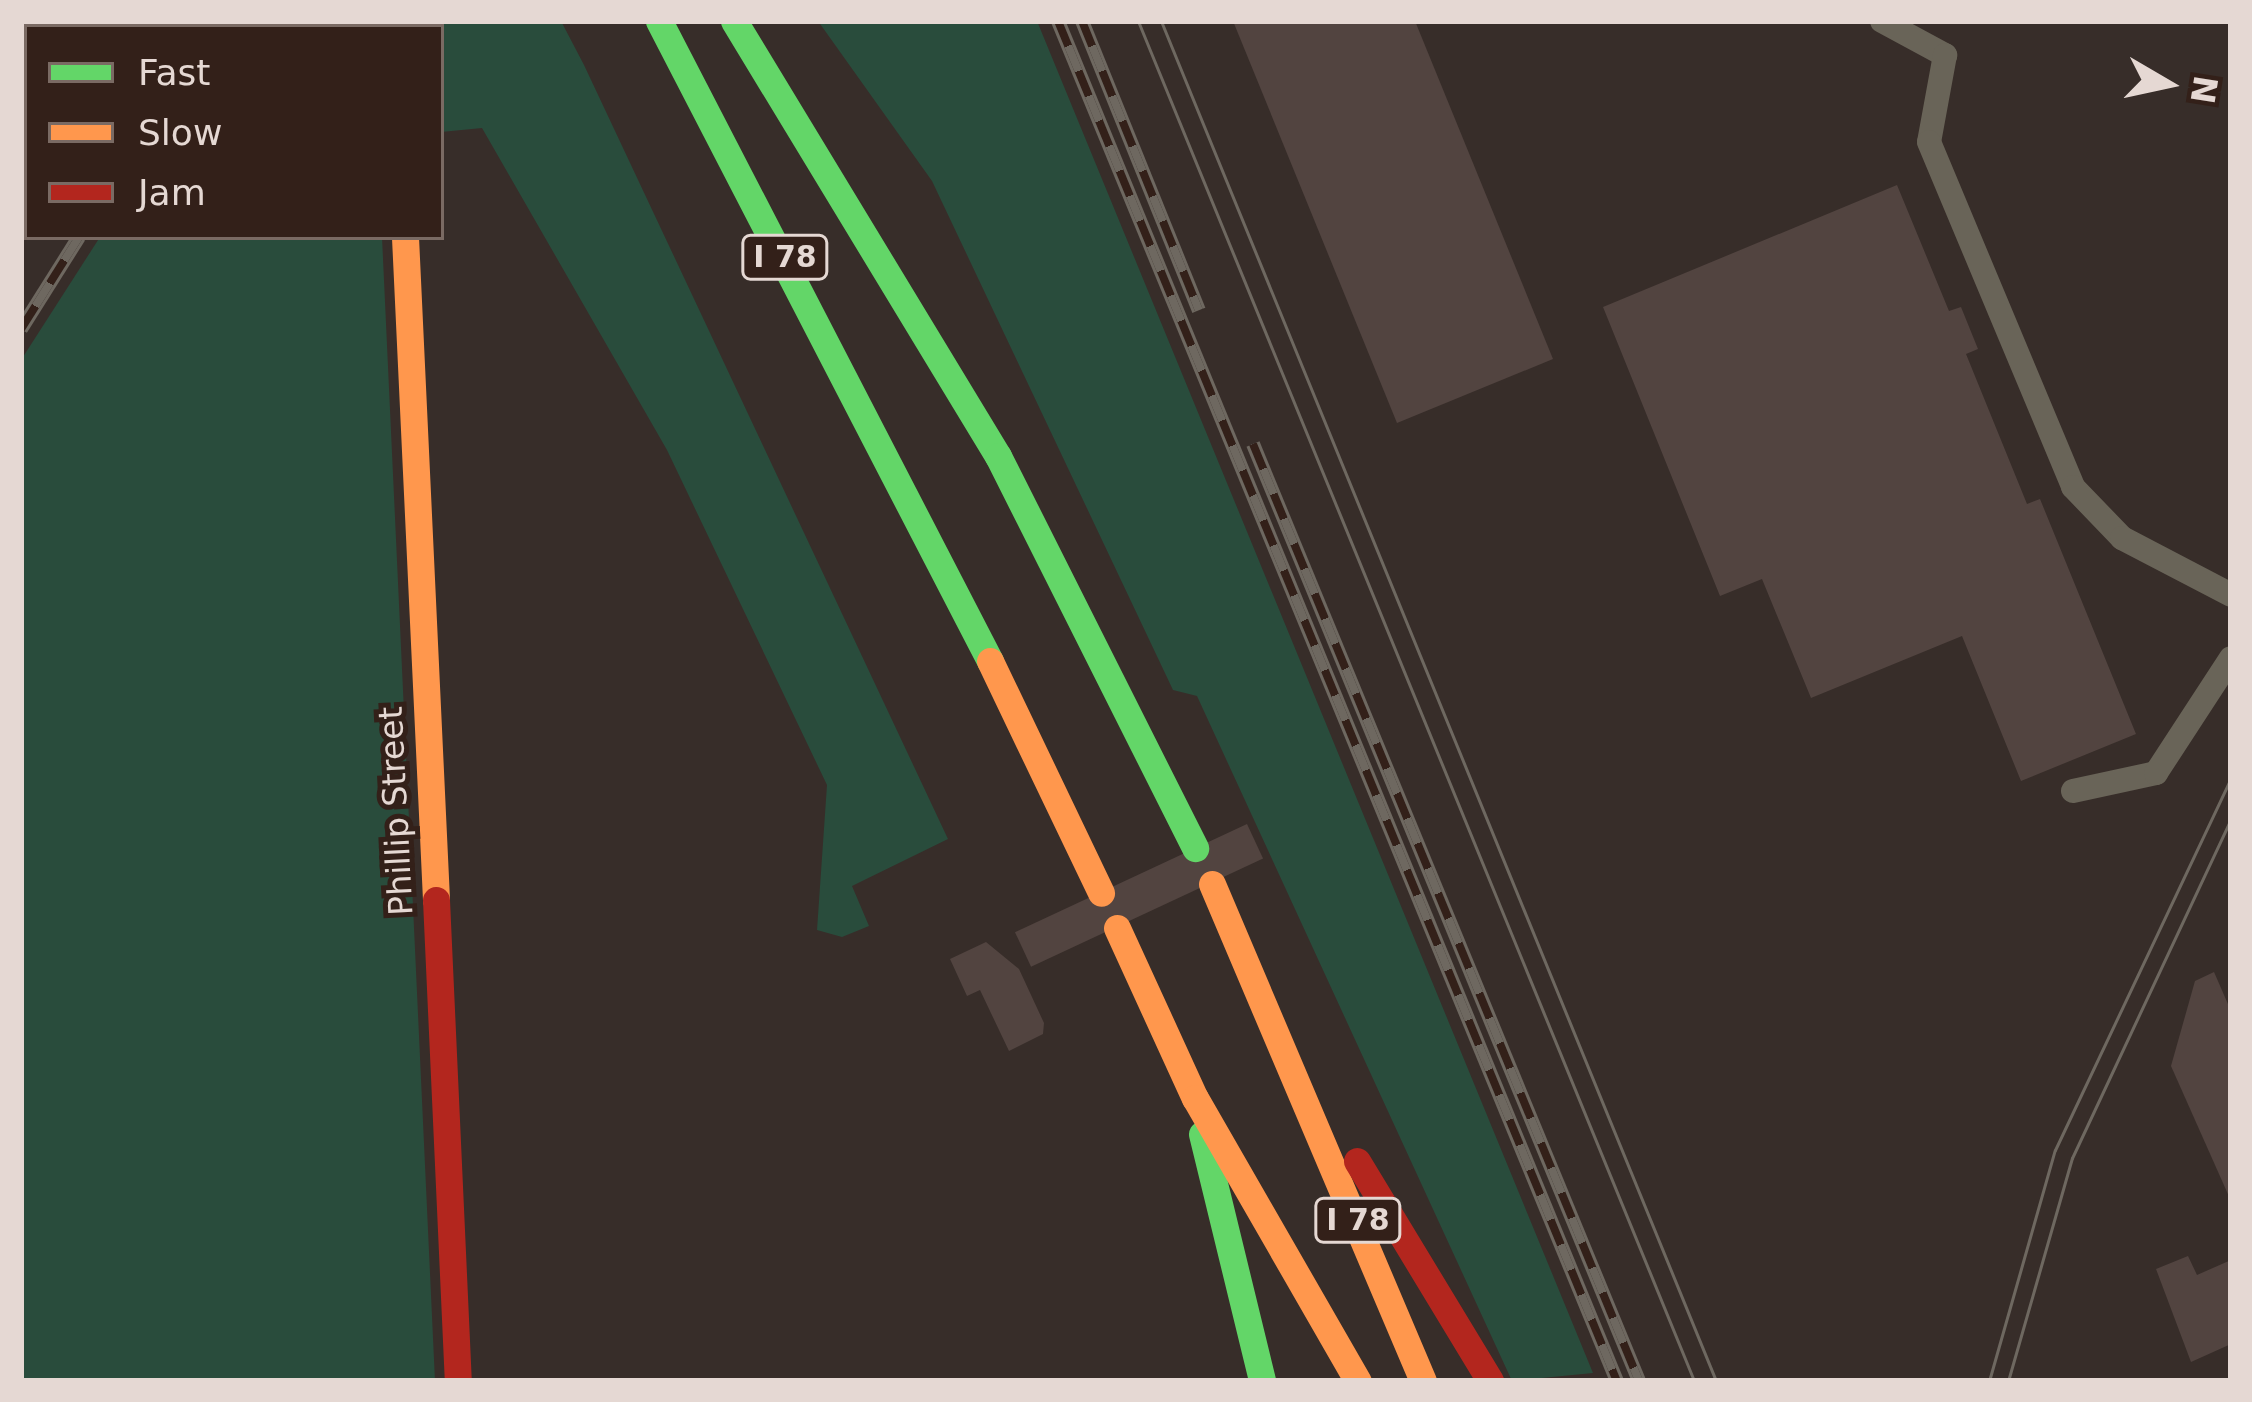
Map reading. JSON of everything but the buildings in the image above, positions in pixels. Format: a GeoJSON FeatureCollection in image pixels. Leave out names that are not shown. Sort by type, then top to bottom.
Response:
{"type":"FeatureCollection","features":[{"type":"Feature","properties":{"kind":"main road","name":"I 78"},"geometry":{"type":"LineString","coordinates":[[658,21],[929,534],[1101,893]]}},
{"type":"Feature","properties":{"kind":"main road","name":"I 78"},"geometry":{"type":"LineString","coordinates":[[734,21],[998,456],[1195,848]]}},
{"type":"Feature","properties":{"kind":"main road","name":"Phillip Street"},"geometry":{"type":"LineString","coordinates":[[405,240],[458,1381]]}},
{"type":"Feature","properties":{"kind":"main road","name":"I 78"},"geometry":{"type":"LineString","coordinates":[[1212,884],[1294,1058],[1423,1381]]}},
{"type":"Feature","properties":{"kind":"main road","name":"I 78"},"geometry":{"type":"LineString","coordinates":[[1117,928],[1195,1098],[1358,1381]]}},
{"type":"Feature","properties":{"kind":"main road"},"geometry":{"type":"LineString","coordinates":[[1294,1058],[1490,1381]]}},
{"type":"Feature","properties":{"kind":"main road"},"geometry":{"type":"LineString","coordinates":[[1195,1098],[1262,1381]]}},
{"type":"Feature","properties":{"kind":"street"},"geometry":{"type":"LineString","coordinates":[[1882,21],[1945,55],[1929,142],[2073,487],[2122,538],[2231,596]]}},
{"type":"Feature","properties":{"kind":"street"},"geometry":{"type":"LineString","coordinates":[[2073,791],[2156,773],[2231,658]]}},
{"type":"Feature","properties":{"kind":"green space"},"geometry":{"type":"Polygon","coordinates":[[[393,21],[561,21],[584,65],[948,839],[852,886],[869,926],[842,937],[817,930],[827,785],[667,450],[482,128],[444,132],[444,24],[393,21]]]}},
{"type":"Feature","properties":{"kind":"green space"},"geometry":{"type":"Polygon","coordinates":[[[818,21],[1037,21],[1593,1373],[1512,1381],[1197,696],[1173,690],[932,181],[818,21]]]}},
{"type":"Feature","properties":{"kind":"green space"},"geometry":{"type":"Polygon","coordinates":[[[98,240],[382,240],[435,1381],[21,1381],[21,360],[98,240]]]}},
{"type":"Feature","properties":{"kind":"tram line"},"geometry":{"type":"LineString","coordinates":[[1138,21],[1694,1381]]}},
{"type":"Feature","properties":{"kind":"tram line"},"geometry":{"type":"LineString","coordinates":[[1161,21],[1716,1381]]}},
{"type":"Feature","properties":{"kind":"tram line"},"geometry":{"type":"LineString","coordinates":[[1989,1381],[2055,1150],[2231,777]]}},
{"type":"Feature","properties":{"kind":"tram line"},"geometry":{"type":"LineString","coordinates":[[2008,1381],[2072,1158],[2231,819]]}},
{"type":"Feature","properties":{"kind":"railway"},"geometry":{"type":"LineString","coordinates":[[1058,21],[1617,1381]]}},
{"type":"Feature","properties":{"kind":"railway"},"geometry":{"type":"LineString","coordinates":[[1082,21],[1199,310]]}},
{"type":"Feature","properties":{"kind":"railway"},"geometry":{"type":"LineString","coordinates":[[21,329],[77,240]]}},
{"type":"Feature","properties":{"kind":"railway"},"geometry":{"type":"LineString","coordinates":[[1253,444],[1639,1381]]}},
{"type":"Feature","properties":{"kind":"traffic: fast"},"geometry":{"type":"LineString","coordinates":[[659,21],[990,661]]}},
{"type":"Feature","properties":{"kind":"traffic: fast"},"geometry":{"type":"LineString","coordinates":[[734,21],[998,456],[1195,848]]}},
{"type":"Feature","properties":{"kind":"traffic: fast"},"geometry":{"type":"LineString","coordinates":[[1202,1134],[1262,1381]]}},
{"type":"Feature","properties":{"kind":"traffic: slow"},"geometry":{"type":"LineString","coordinates":[[405,240],[436,900]]}},
{"type":"Feature","properties":{"kind":"traffic: slow"},"geometry":{"type":"LineString","coordinates":[[990,661],[1101,893]]}},
{"type":"Feature","properties":{"kind":"traffic: slow"},"geometry":{"type":"LineString","coordinates":[[1212,884],[1423,1381]]}},
{"type":"Feature","properties":{"kind":"traffic: slow"},"geometry":{"type":"LineString","coordinates":[[1117,928],[1195,1098],[1358,1381]]}},
{"type":"Feature","properties":{"kind":"traffic: jam"},"geometry":{"type":"LineString","coordinates":[[436,900],[458,1381]]}},
{"type":"Feature","properties":{"kind":"traffic: jam"},"geometry":{"type":"LineString","coordinates":[[1357,1161],[1490,1381]]}}]}
